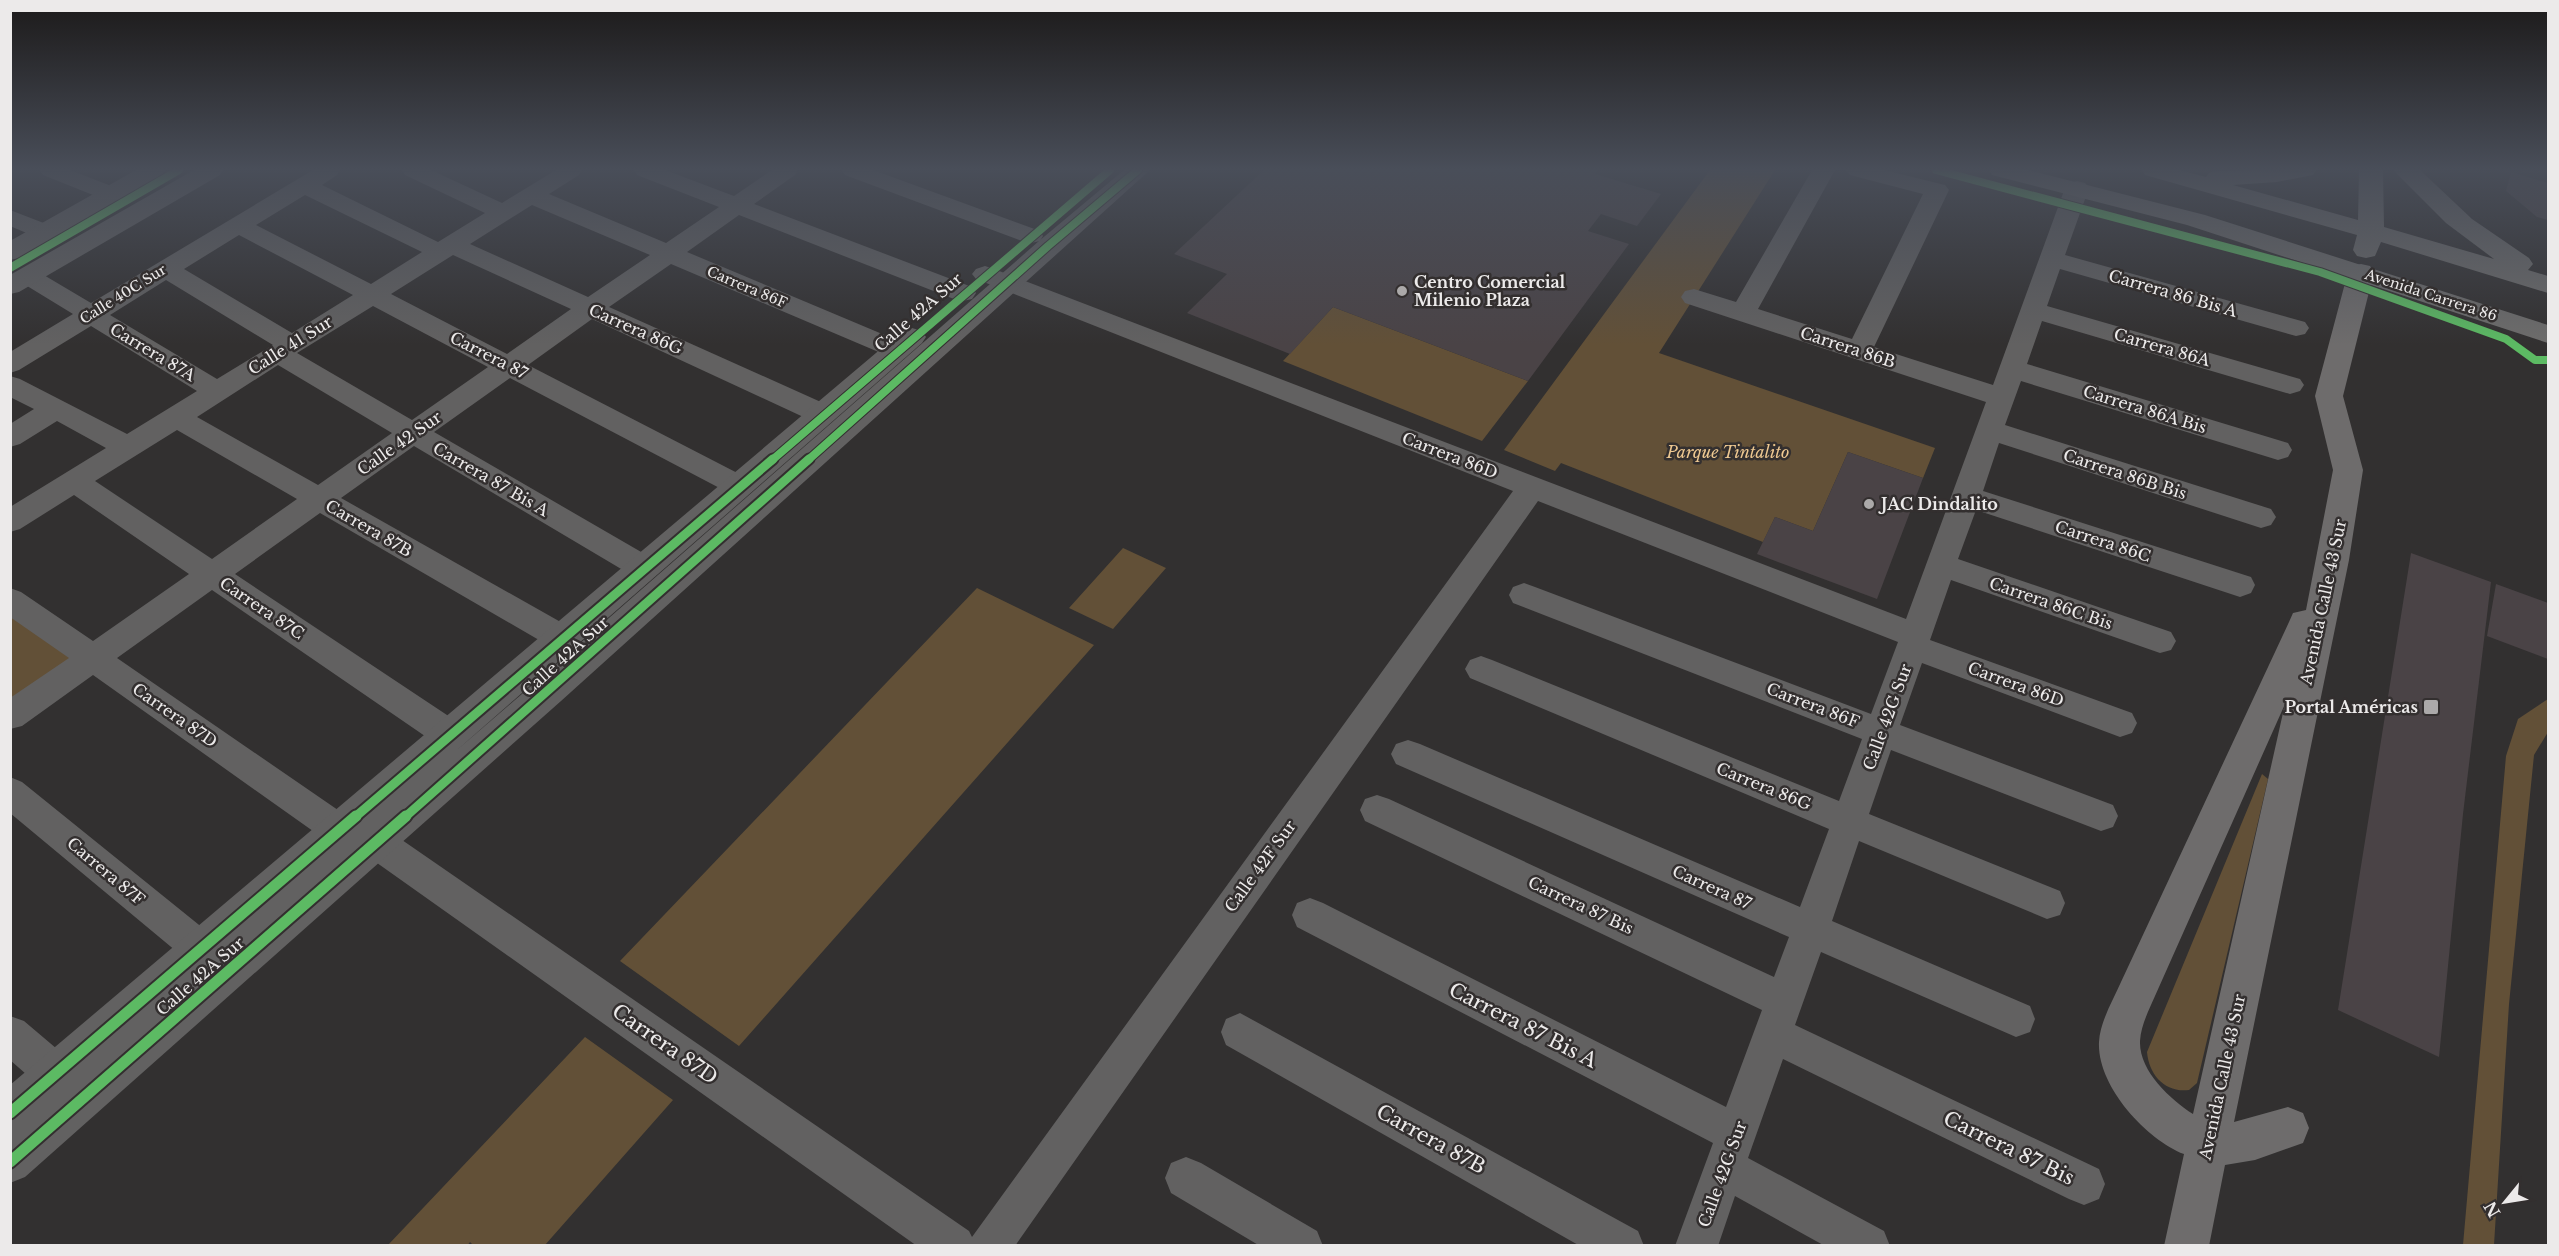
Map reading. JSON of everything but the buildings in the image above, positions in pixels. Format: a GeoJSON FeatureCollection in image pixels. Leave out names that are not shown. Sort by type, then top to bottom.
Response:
{"type":"FeatureCollection","features":[{"type":"Feature","properties":{"kind":"main road","name":"Avenida Carrera 86"},"geometry":{"type":"LineString","coordinates":[[2223,229],[2548,334]]}},
{"type":"Feature","properties":{"kind":"main road"},"geometry":{"type":"LineString","coordinates":[[2363,229],[2548,285]]}},
{"type":"Feature","properties":{"kind":"main road"},"geometry":{"type":"LineString","coordinates":[[2423,229],[2424,293]]}},
{"type":"Feature","properties":{"kind":"main road"},"geometry":{"type":"LineString","coordinates":[[2468,229],[2507,257],[2548,278]]}},
{"type":"Feature","properties":{"kind":"main road","name":"Avenida Calle 43 Sur"},"geometry":{"type":"LineString","coordinates":[[2186,1245],[2333,560],[2348,470],[2329,396],[2371,231]]}},
{"type":"Feature","properties":{"kind":"main road"},"geometry":{"type":"LineString","coordinates":[[2288,1128],[2252,1141],[2221,1144],[2209,1142],[2183,1131],[2144,1100],[2128,1077],[2120,1046],[2122,1030],[2156,948],[2333,560]]}},
{"type":"Feature","properties":{"kind":"street"},"geometry":{"type":"LineString","coordinates":[[37,229],[45,232]]}},
{"type":"Feature","properties":{"kind":"street"},"geometry":{"type":"LineString","coordinates":[[10,252],[51,229]]}},
{"type":"Feature","properties":{"kind":"street"},"geometry":{"type":"LineString","coordinates":[[19,281],[110,229]]}},
{"type":"Feature","properties":{"kind":"street","name":"Calle 40C Sur"},"geometry":{"type":"LineString","coordinates":[[10,364],[232,229]]}},
{"type":"Feature","properties":{"kind":"street","name":"Carrera 87"},"geometry":{"type":"LineString","coordinates":[[245,229],[739,486]]}},
{"type":"Feature","properties":{"kind":"street","name":"Carrera 86G"},"geometry":{"type":"LineString","coordinates":[[401,229],[590,308],[822,414]]}},
{"type":"Feature","properties":{"kind":"street","name":"Calle 41 Sur"},"geometry":{"type":"LineString","coordinates":[[10,521],[475,229]]}},
{"type":"Feature","properties":{"kind":"street","name":"Carrera 86F"},"geometry":{"type":"LineString","coordinates":[[610,229],[897,350]]}},
{"type":"Feature","properties":{"kind":"street","name":"Calle 42 Sur"},"geometry":{"type":"LineString","coordinates":[[10,716],[703,229]]}},
{"type":"Feature","properties":{"kind":"street","name":"Carrera 86D"},"geometry":{"type":"LineString","coordinates":[[810,229],[985,284],[1532,487],[2120,723]]}},
{"type":"Feature","properties":{"kind":"street"},"geometry":{"type":"LineString","coordinates":[[1011,229],[1031,236]]}},
{"type":"Feature","properties":{"kind":"street","name":"Calle 42A Sur"},"geometry":{"type":"LineString","coordinates":[[10,1162],[376,842],[985,284],[1040,229]]}},
{"type":"Feature","properties":{"kind":"street","name":"Calle 42A Sur"},"geometry":{"type":"LineString","coordinates":[[10,1113],[897,350],[1059,229]]}},
{"type":"Feature","properties":{"kind":"street"},"geometry":{"type":"LineString","coordinates":[[1743,313],[1790,229]]}},
{"type":"Feature","properties":{"kind":"street"},"geometry":{"type":"LineString","coordinates":[[1858,351],[1918,229]]}},
{"type":"Feature","properties":{"kind":"street","name":"Calle 42G Sur"},"geometry":{"type":"LineString","coordinates":[[1696,1245],[2062,229]]}},
{"type":"Feature","properties":{"kind":"street","name":"Carrera 86 Bis A"},"geometry":{"type":"LineString","coordinates":[[2051,259],[2296,328]]}},
{"type":"Feature","properties":{"kind":"street"},"geometry":{"type":"LineString","coordinates":[[165,269],[284,349]]}},
{"type":"Feature","properties":{"kind":"street","name":"Carrera 87A"},"geometry":{"type":"LineString","coordinates":[[19,281],[91,314],[217,391]]}},
{"type":"Feature","properties":{"kind":"street","name":"Carrera 86B"},"geometry":{"type":"LineString","coordinates":[[1694,297],[1858,351],[2007,383]]}},
{"type":"Feature","properties":{"kind":"street","name":"Carrera 86A"},"geometry":{"type":"LineString","coordinates":[[2033,310],[2290,385]]}},
{"type":"Feature","properties":{"kind":"street","name":"Carrera 87 Bis A"},"geometry":{"type":"LineString","coordinates":[[284,349],[413,433],[644,568]]}},
{"type":"Feature","properties":{"kind":"street","name":"Carrera 86A Bis"},"geometry":{"type":"LineString","coordinates":[[2007,383],[2278,450]]}},
{"type":"Feature","properties":{"kind":"street"},"geometry":{"type":"LineString","coordinates":[[10,385],[128,447]]}},
{"type":"Feature","properties":{"kind":"street"},"geometry":{"type":"LineString","coordinates":[[10,437],[56,409]]}},
{"type":"Feature","properties":{"kind":"street","name":"Carrera 87B"},"geometry":{"type":"LineString","coordinates":[[176,417],[562,638]]}},
{"type":"Feature","properties":{"kind":"street","name":"Carrera 86B Bis"},"geometry":{"type":"LineString","coordinates":[[1989,430],[2261,518]]}},
{"type":"Feature","properties":{"kind":"street","name":"Carrera 87C"},"geometry":{"type":"LineString","coordinates":[[74,481],[450,735]]}},
{"type":"Feature","properties":{"kind":"street","name":"Calle 42F Sur"},"geometry":{"type":"LineString","coordinates":[[989,1245],[1532,487]]}},
{"type":"Feature","properties":{"kind":"street","name":"Carrera 86C"},"geometry":{"type":"LineString","coordinates":[[1966,496],[2240,585]]}},
{"type":"Feature","properties":{"kind":"street","name":"Carrera 86C Bis"},"geometry":{"type":"LineString","coordinates":[[1941,565],[2160,641]]}},
{"type":"Feature","properties":{"kind":"street","name":"Carrera 86F"},"geometry":{"type":"LineString","coordinates":[[1524,595],[2101,816]]}},
{"type":"Feature","properties":{"kind":"street","name":"Carrera 87D"},"geometry":{"type":"LineString","coordinates":[[10,600],[339,830]]}},
{"type":"Feature","properties":{"kind":"street","name":"Carrera 86G"},"geometry":{"type":"LineString","coordinates":[[1481,669],[2047,903]]}},
{"type":"Feature","properties":{"kind":"street","name":"Carrera 87"},"geometry":{"type":"LineString","coordinates":[[1408,754],[2016,1019]]}},
{"type":"Feature","properties":{"kind":"street","name":"Carrera 87F"},"geometry":{"type":"LineString","coordinates":[[10,792],[201,949]]}},
{"type":"Feature","properties":{"kind":"street","name":"Carrera 87 Bis"},"geometry":{"type":"LineString","coordinates":[[1377,810],[1779,1017],[2084,1184]]}},
{"type":"Feature","properties":{"kind":"street","name":"Carrera 87D"},"geometry":{"type":"LineString","coordinates":[[376,842],[954,1245]]}},
{"type":"Feature","properties":{"kind":"street","name":"Carrera 87 Bis A"},"geometry":{"type":"LineString","coordinates":[[1310,915],[1731,1151],[1869,1245]]}},
{"type":"Feature","properties":{"kind":"street","name":"Carrera 87B"},"geometry":{"type":"LineString","coordinates":[[1239,1032],[1623,1245]]}},
{"type":"Feature","properties":{"kind":"street"},"geometry":{"type":"LineString","coordinates":[[10,1034],[56,1074]]}},
{"type":"Feature","properties":{"kind":"street"},"geometry":{"type":"LineString","coordinates":[[1186,1178],[1302,1245]]}},
{"type":"Feature","properties":{"kind":"green space","name":"Parque Tintalito"},"geometry":{"type":"Polygon","coordinates":[[[1667,229],[1738,229],[1659,353],[1935,448],[1923,478],[1848,452],[1813,531],[1775,517],[1763,542],[1561,463],[1555,471],[1504,450],[1667,229]]]}},
{"type":"Feature","properties":{"kind":"green space"},"geometry":{"type":"Polygon","coordinates":[[[1333,307],[1528,381],[1482,441],[1283,361],[1333,307]]]}},
{"type":"Feature","properties":{"kind":"green space"},"geometry":{"type":"Polygon","coordinates":[[[1123,548],[1166,568],[1113,629],[1069,608],[1123,548]]]}},
{"type":"Feature","properties":{"kind":"green space"},"geometry":{"type":"Polygon","coordinates":[[[977,588],[1094,645],[739,1046],[620,961],[977,588]]]}},
{"type":"Feature","properties":{"kind":"green space"},"geometry":{"type":"Polygon","coordinates":[[[10,612],[74,657],[11,702],[10,612]]]}},
{"type":"Feature","properties":{"kind":"green space"},"geometry":{"type":"Polygon","coordinates":[[[2548,699],[2548,732],[2534,755],[2509,1004],[2494,1245],[2463,1245],[2506,756],[2518,719],[2548,699]]]}},
{"type":"Feature","properties":{"kind":"green space"},"geometry":{"type":"Polygon","coordinates":[[[2262,774],[2268,779],[2197,1083],[2189,1090],[2173,1089],[2155,1075],[2147,1052],[2262,774]]]}},
{"type":"Feature","properties":{"kind":"green space"},"geometry":{"type":"Polygon","coordinates":[[[585,1037],[673,1100],[545,1245],[474,1246],[470,1242],[467,1246],[388,1245],[585,1037]]]}},
{"type":"Feature","properties":{"kind":"cycle path"},"geometry":{"type":"LineString","coordinates":[[10,268],[78,229]]}},
{"type":"Feature","properties":{"kind":"cycle path"},"geometry":{"type":"LineString","coordinates":[[10,1113],[1042,229]]}},
{"type":"Feature","properties":{"kind":"cycle path"},"geometry":{"type":"LineString","coordinates":[[10,1162],[549,691],[1069,229]]}},
{"type":"Feature","properties":{"kind":"cycle path"},"geometry":{"type":"LineString","coordinates":[[2157,229],[2320,272],[2506,339],[2535,360],[2548,360]]}},
{"type":"Feature","properties":{"kind":"place","name":"Centro Comercial Milenio Plaza"},"geometry":{"type":"Point","coordinates":[1402,291]}},
{"type":"Feature","properties":{"kind":"place","name":"JAC Dindalito"},"geometry":{"type":"Point","coordinates":[1869,504]}},
{"type":"Feature","properties":{"kind":"place","name":"Portal Américas"},"geometry":{"type":"Point","coordinates":[2431,707]}}]}
